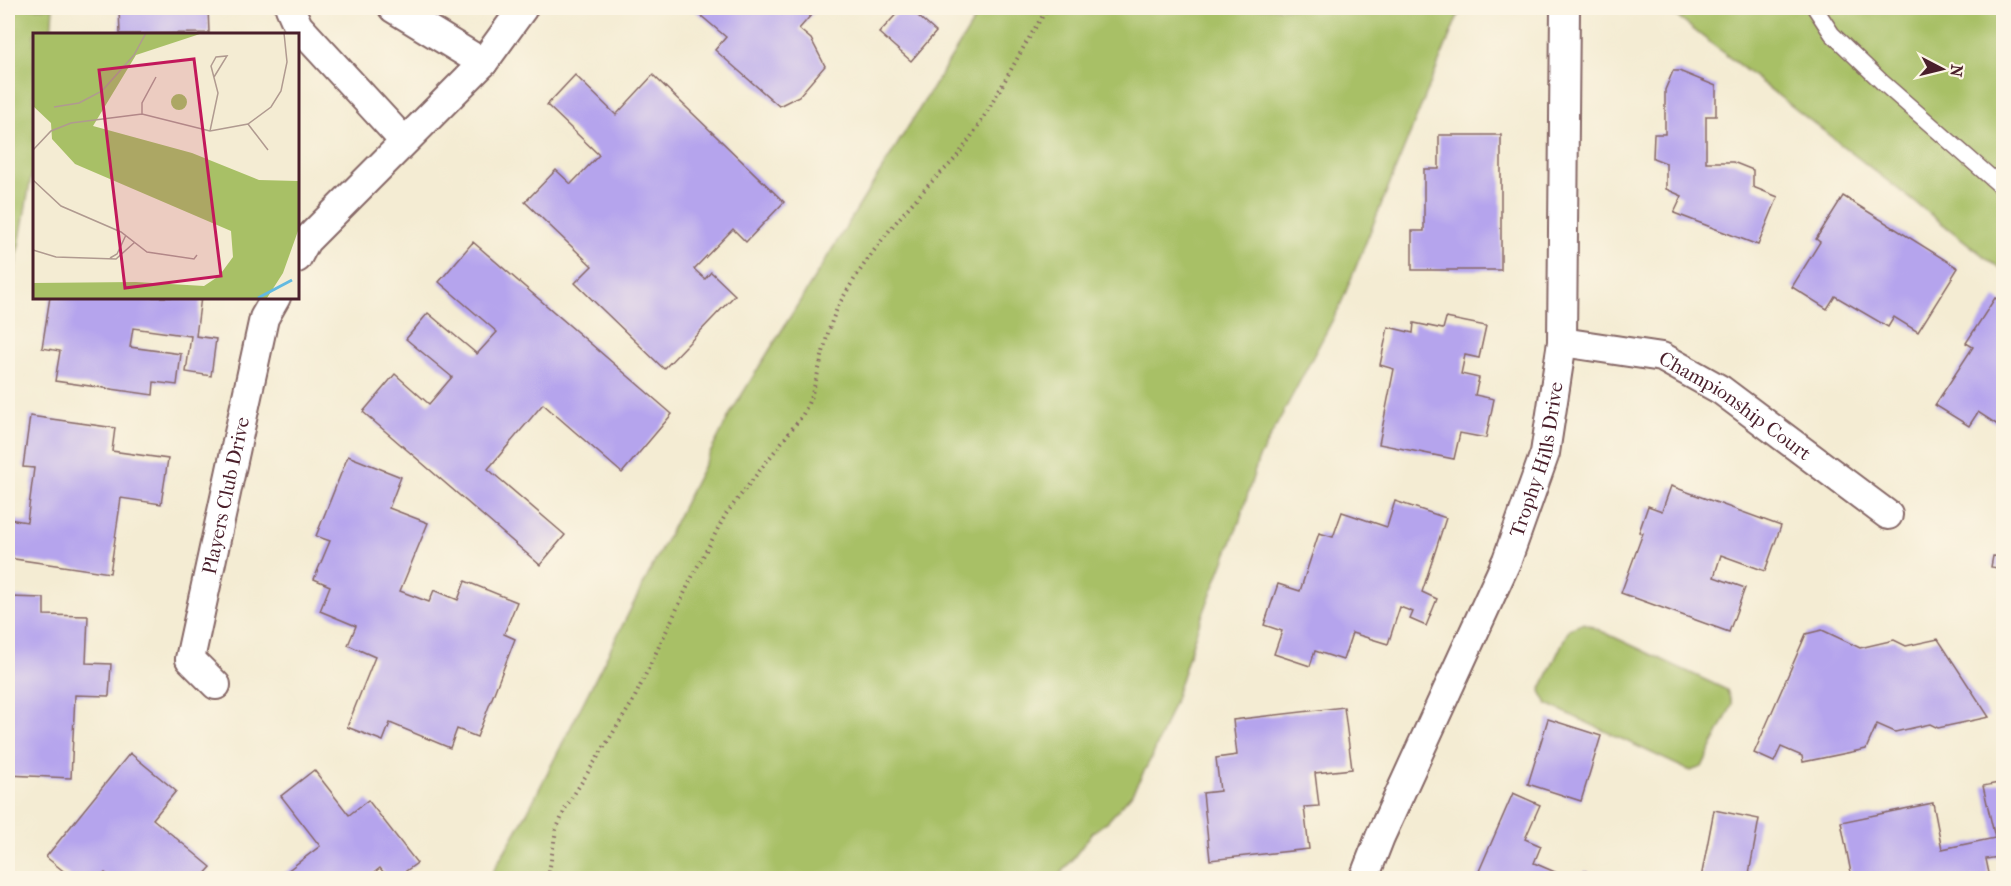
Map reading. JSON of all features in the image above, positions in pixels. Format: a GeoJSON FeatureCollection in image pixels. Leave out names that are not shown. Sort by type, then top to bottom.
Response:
{"type":"FeatureCollection","features":[{"type":"Feature","properties":{"kind":"street"},"geometry":{"type":"LineString","coordinates":[[290,8],[298,26],[404,141]]}},
{"type":"Feature","properties":{"kind":"street"},"geometry":{"type":"LineString","coordinates":[[393,8],[483,63]]}},
{"type":"Feature","properties":{"kind":"street"},"geometry":{"type":"LineString","coordinates":[[298,256],[306,241],[483,63],[524,8]]}},
{"type":"Feature","properties":{"kind":"street","name":"Trophy Hills Drive"},"geometry":{"type":"LineString","coordinates":[[1364,879],[1380,837],[1508,560],[1545,453],[1562,342],[1565,8]]}},
{"type":"Feature","properties":{"kind":"street","name":"Players Club Drive"},"geometry":{"type":"LineString","coordinates":[[216,685],[190,659],[264,318],[275,298]]}},
{"type":"Feature","properties":{"kind":"street","name":"Championship Court"},"geometry":{"type":"LineString","coordinates":[[1562,342],[1662,357],[1721,390],[1888,515]]}},
{"type":"Feature","properties":{"kind":"lane"},"geometry":{"type":"LineString","coordinates":[[1815,8],[1832,34],[1882,82],[2004,189]]}},
{"type":"Feature","properties":{"kind":"path"},"geometry":{"type":"LineString","coordinates":[[548,879],[556,830],[566,807],[632,703],[694,573],[726,514],[802,416],[812,399],[826,337],[842,300],[893,226],[927,186],[957,158],[1002,88],[1048,8]]}},
{"type":"Feature","properties":{"kind":"green space"},"geometry":{"type":"Polygon","coordinates":[[[8,8],[53,8],[51,33],[33,33],[33,167],[8,306],[8,8]]]}},
{"type":"Feature","properties":{"kind":"green space"},"geometry":{"type":"Polygon","coordinates":[[[982,8],[1461,8],[1340,306],[1258,460],[1240,520],[1198,627],[1174,702],[1153,755],[1131,795],[1108,821],[1093,832],[1058,878],[489,878],[527,813],[731,412],[982,8]]]}},
{"type":"Feature","properties":{"kind":"green space"},"geometry":{"type":"Polygon","coordinates":[[[1666,8],[2003,8],[2003,271],[1666,8]]]}},
{"type":"Feature","properties":{"kind":"green space"},"geometry":{"type":"Polygon","coordinates":[[[1584,623],[1727,690],[1732,705],[1702,767],[1690,771],[1547,704],[1540,691],[1569,629],[1584,623]]]}},
{"type":"Feature","properties":{"kind":"building"},"geometry":{"type":"Polygon","coordinates":[[[119,8],[208,8],[209,33],[120,33],[119,8]]]}},
{"type":"Feature","properties":{"kind":"building"},"geometry":{"type":"Polygon","coordinates":[[[692,8],[825,8],[812,14],[799,29],[811,39],[825,66],[799,96],[779,106],[715,50],[726,37],[692,8]]]}},
{"type":"Feature","properties":{"kind":"building"},"geometry":{"type":"Polygon","coordinates":[[[902,8],[909,8],[936,32],[911,61],[879,33],[902,8]]]}},
{"type":"Feature","properties":{"kind":"building"},"geometry":{"type":"Polygon","coordinates":[[[1673,71],[1679,71],[1716,86],[1716,116],[1706,116],[1706,162],[1733,162],[1753,170],[1753,187],[1778,197],[1758,245],[1674,213],[1682,196],[1666,189],[1666,163],[1653,158],[1654,134],[1665,134],[1665,90],[1673,71]]]}},
{"type":"Feature","properties":{"kind":"building"},"geometry":{"type":"Polygon","coordinates":[[[575,75],[616,115],[653,75],[784,202],[746,242],[733,229],[694,269],[705,279],[711,272],[735,295],[664,369],[575,283],[592,266],[525,202],[556,170],[571,184],[599,155],[547,105],[575,75]]]}},
{"type":"Feature","properties":{"kind":"building"},"geometry":{"type":"Polygon","coordinates":[[[1439,135],[1501,135],[1501,270],[1412,270],[1412,231],[1424,231],[1424,169],[1439,169],[1439,135]]]}},
{"type":"Feature","properties":{"kind":"building"},"geometry":{"type":"Polygon","coordinates":[[[1843,196],[1958,268],[1918,332],[1894,317],[1888,327],[1835,296],[1827,309],[1792,287],[1820,242],[1816,239],[1843,196]]]}},
{"type":"Feature","properties":{"kind":"building"},"geometry":{"type":"Polygon","coordinates":[[[473,242],[672,414],[622,473],[543,404],[488,469],[565,535],[540,565],[363,412],[395,374],[429,404],[452,377],[406,339],[428,313],[477,354],[497,332],[439,282],[473,242]]]}},
{"type":"Feature","properties":{"kind":"building"},"geometry":{"type":"Polygon","coordinates":[[[50,298],[201,298],[196,336],[216,339],[211,376],[186,372],[191,336],[133,328],[130,347],[181,354],[177,385],[154,382],[153,395],[55,381],[60,351],[42,348],[50,298]]]}},
{"type":"Feature","properties":{"kind":"building"},"geometry":{"type":"Polygon","coordinates":[[[1995,298],[2004,303],[2004,429],[1978,412],[1969,426],[1935,405],[1973,347],[1966,343],[1995,298]]]}},
{"type":"Feature","properties":{"kind":"building"},"geometry":{"type":"Polygon","coordinates":[[[1446,318],[1486,326],[1479,358],[1465,355],[1461,374],[1479,378],[1475,395],[1494,399],[1486,438],[1460,433],[1454,459],[1379,444],[1394,369],[1380,365],[1388,327],[1413,333],[1414,323],[1443,329],[1446,318]]]}},
{"type":"Feature","properties":{"kind":"building"},"geometry":{"type":"Polygon","coordinates":[[[30,416],[115,428],[112,451],[168,459],[161,504],[121,498],[110,573],[8,558],[8,519],[27,522],[34,468],[23,467],[30,416]]]}},
{"type":"Feature","properties":{"kind":"building"},"geometry":{"type":"Polygon","coordinates":[[[348,456],[401,477],[389,508],[428,523],[400,591],[429,602],[434,590],[458,600],[465,581],[517,602],[504,634],[515,639],[477,737],[457,729],[450,748],[390,723],[383,741],[347,727],[375,657],[348,645],[356,626],[320,611],[330,586],[314,579],[330,541],[316,536],[348,456]]]}},
{"type":"Feature","properties":{"kind":"building"},"geometry":{"type":"Polygon","coordinates":[[[1671,486],[1781,526],[1765,571],[1721,555],[1714,577],[1745,588],[1729,632],[1621,593],[1643,533],[1639,532],[1648,506],[1662,511],[1671,486]]]}},
{"type":"Feature","properties":{"kind":"building"},"geometry":{"type":"Polygon","coordinates":[[[1395,501],[1446,518],[1422,592],[1437,599],[1426,626],[1410,619],[1413,612],[1400,607],[1388,644],[1352,633],[1343,660],[1315,651],[1310,666],[1274,654],[1282,631],[1264,625],[1278,584],[1300,591],[1319,533],[1333,537],[1342,512],[1387,527],[1395,501]]]}},
{"type":"Feature","properties":{"kind":"building"},"geometry":{"type":"Polygon","coordinates":[[[1993,556],[2004,557],[2004,569],[1991,567],[1993,556]]]}},
{"type":"Feature","properties":{"kind":"building"},"geometry":{"type":"Polygon","coordinates":[[[8,597],[44,598],[44,615],[88,616],[86,663],[111,664],[109,696],[75,695],[71,778],[8,775],[8,597]]]}},
{"type":"Feature","properties":{"kind":"building"},"geometry":{"type":"Polygon","coordinates":[[[1822,630],[1860,648],[1894,640],[1906,646],[1938,639],[1989,717],[1938,728],[1930,724],[1895,732],[1877,724],[1866,749],[1803,762],[1802,756],[1781,747],[1774,762],[1754,753],[1806,634],[1822,630]]]}},
{"type":"Feature","properties":{"kind":"building"},"geometry":{"type":"Polygon","coordinates":[[[1344,707],[1352,769],[1315,773],[1319,806],[1304,807],[1309,849],[1210,860],[1203,793],[1220,791],[1216,758],[1237,755],[1233,720],[1344,707]]]}},
{"type":"Feature","properties":{"kind":"building"},"geometry":{"type":"Polygon","coordinates":[[[1548,719],[1601,736],[1581,801],[1528,784],[1548,719]]]}},
{"type":"Feature","properties":{"kind":"building"},"geometry":{"type":"Polygon","coordinates":[[[130,753],[176,791],[153,819],[211,867],[201,878],[112,878],[105,873],[100,878],[72,878],[46,857],[130,753]]]}},
{"type":"Feature","properties":{"kind":"building"},"geometry":{"type":"Polygon","coordinates":[[[314,770],[349,815],[368,800],[417,863],[396,878],[388,878],[380,868],[367,878],[278,878],[320,846],[281,796],[314,770]]]}},
{"type":"Feature","properties":{"kind":"building"},"geometry":{"type":"Polygon","coordinates":[[[2004,782],[2004,856],[1986,859],[1990,878],[1852,878],[1841,822],[1933,803],[1942,849],[1995,838],[1983,786],[2004,782]]]}},
{"type":"Feature","properties":{"kind":"building"},"geometry":{"type":"Polygon","coordinates":[[[1513,793],[1540,805],[1525,839],[1541,846],[1534,863],[1569,878],[1476,878],[1513,793]]]}},
{"type":"Feature","properties":{"kind":"building"},"geometry":{"type":"Polygon","coordinates":[[[1714,810],[1759,819],[1749,874],[1764,878],[1701,878],[1714,810]]]}},
{"type":"Feature","properties":{"kind":"building"},"geometry":{"type":"Polygon","coordinates":[[[1585,871],[1603,878],[1582,878],[1585,871]]]}}]}
